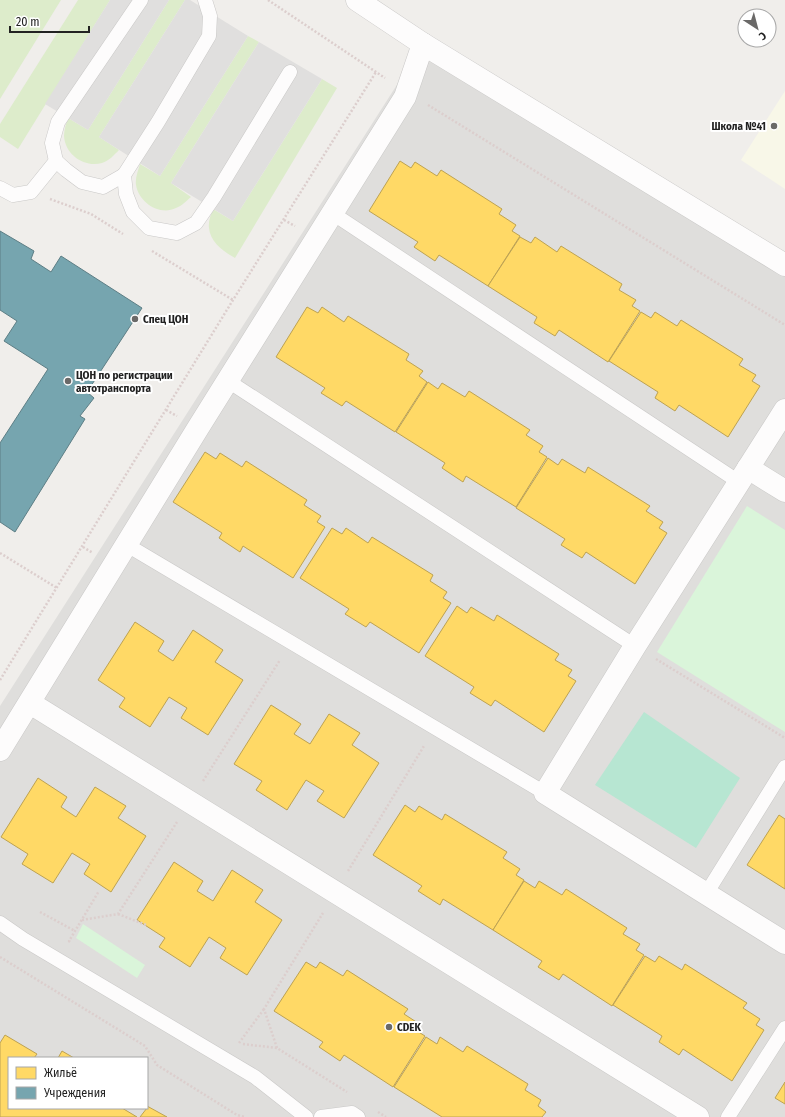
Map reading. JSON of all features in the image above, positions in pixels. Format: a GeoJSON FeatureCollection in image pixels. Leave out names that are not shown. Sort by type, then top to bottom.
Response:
{"type":"FeatureCollection","features":[{"type":"Feature","properties":{"kind":"street"},"geometry":{"type":"LineString","coordinates":[[357,0],[423,44],[785,265]]}},
{"type":"Feature","properties":{"kind":"street"},"geometry":{"type":"LineString","coordinates":[[0,750],[405,97],[423,44]]}},
{"type":"Feature","properties":{"kind":"street"},"geometry":{"type":"LineString","coordinates":[[785,410],[635,646],[545,793],[785,943]]}},
{"type":"Feature","properties":{"kind":"street"},"geometry":{"type":"LineString","coordinates":[[744,475],[785,491]]}},
{"type":"Feature","properties":{"kind":"street"},"geometry":{"type":"LineString","coordinates":[[30,703],[698,1117]]}},
{"type":"Feature","properties":{"kind":"lane"},"geometry":{"type":"LineString","coordinates":[[141,0],[58,122],[52,143],[56,161],[82,182],[103,186],[124,175],[158,122],[209,36],[210,16],[205,0]]}},
{"type":"Feature","properties":{"kind":"lane"},"geometry":{"type":"LineString","coordinates":[[124,175],[126,194],[132,212],[149,228],[177,233],[196,223],[214,197],[290,72]]}},
{"type":"Feature","properties":{"kind":"lane"},"geometry":{"type":"LineString","coordinates":[[0,188],[13,196],[31,192],[56,161]]}},
{"type":"Feature","properties":{"kind":"lane"},"geometry":{"type":"LineString","coordinates":[[332,213],[744,475]]}},
{"type":"Feature","properties":{"kind":"lane"},"geometry":{"type":"LineString","coordinates":[[228,381],[635,646]]}},
{"type":"Feature","properties":{"kind":"lane"},"geometry":{"type":"LineString","coordinates":[[127,545],[545,793]]}},
{"type":"Feature","properties":{"kind":"lane"},"geometry":{"type":"LineString","coordinates":[[706,894],[785,767]]}},
{"type":"Feature","properties":{"kind":"lane"},"geometry":{"type":"LineString","coordinates":[[0,923],[23,939],[255,1077],[306,1117]]}},
{"type":"Feature","properties":{"kind":"lane"},"geometry":{"type":"LineString","coordinates":[[728,1117],[785,1028]]}},
{"type":"Feature","properties":{"kind":"lane"},"geometry":{"type":"LineString","coordinates":[[321,1117],[352,1113],[358,1117]]}},
{"type":"Feature","properties":{"kind":"path"},"geometry":{"type":"LineString","coordinates":[[268,0],[406,92],[785,325]]}},
{"type":"Feature","properties":{"kind":"path"},"geometry":{"type":"LineString","coordinates":[[0,680],[233,300],[376,72]]}},
{"type":"Feature","properties":{"kind":"path"},"geometry":{"type":"LineString","coordinates":[[0,553],[57,588]]}},
{"type":"Feature","properties":{"kind":"path"},"geometry":{"type":"LineString","coordinates":[[635,646],[785,738]]}},
{"type":"Feature","properties":{"kind":"path"},"geometry":{"type":"LineString","coordinates":[[239,1044],[264,1009],[435,728]]}},
{"type":"Feature","properties":{"kind":"path"},"geometry":{"type":"LineString","coordinates":[[76,945],[69,941],[99,891]]}},
{"type":"Feature","properties":{"kind":"path"},"geometry":{"type":"LineString","coordinates":[[40,912],[75,931]]}},
{"type":"Feature","properties":{"kind":"path"},"geometry":{"type":"LineString","coordinates":[[118,914],[146,926]]}},
{"type":"Feature","properties":{"kind":"path"},"geometry":{"type":"LineString","coordinates":[[0,958],[145,1046],[157,1064],[237,1115],[245,1117]]}},
{"type":"Feature","properties":{"kind":"path"},"geometry":{"type":"LineString","coordinates":[[264,1009],[276,1048]]}},
{"type":"Feature","properties":{"kind":"path"},"geometry":{"type":"LineString","coordinates":[[232,1040],[239,1044],[276,1048],[348,1093]]}},
{"type":"Feature","properties":{"kind":"path"},"geometry":{"type":"LineString","coordinates":[[374,1109],[386,1117]]}},
{"type":"Feature","properties":{"kind":"shaded area"},"geometry":{"type":"Polygon","coordinates":[[[110,0],[169,0],[88,130],[45,104],[110,0]]]}},
{"type":"Feature","properties":{"kind":"shaded area"},"geometry":{"type":"Polygon","coordinates":[[[185,0],[190,0],[248,36],[160,176],[99,137],[185,0]]]}},
{"type":"Feature","properties":{"kind":"shaded area"},"geometry":{"type":"Polygon","coordinates":[[[259,42],[322,79],[233,221],[171,183],[259,42]]]}},
{"type":"Feature","properties":{"kind":"shaded area"},"geometry":{"type":"Polygon","coordinates":[[[423,44],[785,266],[785,1117],[0,1117],[0,706],[423,44]]]}},
{"type":"Feature","properties":{"kind":"shaded area","name":"Школа №41"},"geometry":{"type":"Polygon","coordinates":[[[785,91],[785,189],[741,160],[785,91]]]}},
{"type":"Feature","properties":{"kind":"green space"},"geometry":{"type":"Polygon","coordinates":[[[0,0],[61,0],[0,99],[0,0]]]}},
{"type":"Feature","properties":{"kind":"green space"},"geometry":{"type":"Polygon","coordinates":[[[78,0],[110,0],[18,149],[0,137],[0,124],[78,0]]]}},
{"type":"Feature","properties":{"kind":"green space"},"geometry":{"type":"Polygon","coordinates":[[[169,0],[185,0],[99,137],[119,150],[102,163],[89,164],[83,162],[72,154],[65,143],[64,134],[68,118],[88,130],[169,0]]]}},
{"type":"Feature","properties":{"kind":"green space"},"geometry":{"type":"Polygon","coordinates":[[[248,36],[259,42],[171,183],[191,197],[180,206],[170,210],[157,209],[151,206],[141,197],[136,185],[136,177],[140,164],[160,176],[248,36]]]}},
{"type":"Feature","properties":{"kind":"green space"},"geometry":{"type":"Polygon","coordinates":[[[322,79],[337,88],[235,258],[222,250],[212,238],[209,225],[213,209],[233,221],[322,79]]]}},
{"type":"Feature","properties":{"kind":"green space"},"geometry":{"type":"Polygon","coordinates":[[[747,506],[785,530],[785,732],[657,652],[747,506]]]}},
{"type":"Feature","properties":{"kind":"green space"},"geometry":{"type":"Polygon","coordinates":[[[644,712],[740,778],[696,848],[595,785],[644,712]]]}},
{"type":"Feature","properties":{"kind":"green space"},"geometry":{"type":"Polygon","coordinates":[[[83,924],[145,965],[137,978],[76,938],[83,924]]]}},
{"type":"Feature","properties":{"kind":"building: Жильё"},"geometry":{"type":"Polygon","coordinates":[[[400,161],[411,168],[415,162],[437,176],[441,170],[502,209],[499,214],[516,225],[512,231],[520,236],[488,286],[439,255],[435,261],[414,247],[418,242],[369,211],[400,161]]]}},
{"type":"Feature","properties":{"kind":"building: Жильё"},"geometry":{"type":"Polygon","coordinates":[[[520,237],[531,243],[535,237],[557,252],[561,246],[622,284],[619,290],[636,300],[632,306],[640,311],[608,362],[559,330],[555,336],[534,323],[537,317],[488,286],[520,237]]]}},
{"type":"Feature","properties":{"kind":"building: Жильё"},"geometry":{"type":"Polygon","coordinates":[[[307,307],[318,313],[322,307],[344,322],[348,316],[409,354],[406,360],[423,371],[419,376],[427,382],[395,432],[346,401],[342,406],[321,393],[325,388],[276,357],[307,307]]]}},
{"type":"Feature","properties":{"kind":"building: Жильё"},"geometry":{"type":"Polygon","coordinates":[[[641,312],[651,318],[655,312],[677,326],[681,320],[743,359],[739,365],[756,375],[752,381],[760,386],[728,437],[679,405],[675,411],[655,398],[658,392],[609,361],[641,312]]]}},
{"type":"Feature","properties":{"kind":"building: Жильё"},"geometry":{"type":"Polygon","coordinates":[[[428,382],[438,389],[442,383],[465,397],[469,391],[530,430],[526,435],[543,446],[539,452],[547,457],[516,507],[466,476],[463,482],[442,468],[445,463],[396,432],[428,382]]]}},
{"type":"Feature","properties":{"kind":"building: Жильё"},"geometry":{"type":"Polygon","coordinates":[[[205,452],[216,459],[220,453],[242,467],[246,461],[307,500],[304,505],[321,516],[317,522],[325,527],[293,578],[243,546],[240,552],[219,538],[222,533],[173,502],[205,452]]]}},
{"type":"Feature","properties":{"kind":"building: Жильё"},"geometry":{"type":"Polygon","coordinates":[[[548,458],[558,465],[562,459],[585,473],[588,467],[650,506],[646,511],[663,522],[659,528],[667,533],[635,584],[586,552],[582,558],[561,545],[565,539],[516,508],[548,458]]]}},
{"type":"Feature","properties":{"kind":"building: Жильё"},"geometry":{"type":"Polygon","coordinates":[[[332,528],[342,534],[346,528],[368,543],[372,537],[433,575],[430,581],[447,592],[443,598],[451,603],[419,653],[370,622],[366,627],[345,614],[349,609],[300,578],[332,528]]]}},
{"type":"Feature","properties":{"kind":"building: Жильё"},"geometry":{"type":"Polygon","coordinates":[[[457,606],[467,613],[471,607],[494,621],[497,615],[559,654],[555,660],[572,670],[568,676],[576,681],[544,732],[495,700],[491,706],[470,693],[474,687],[425,656],[457,606]]]}},
{"type":"Feature","properties":{"kind":"building: Жильё"},"geometry":{"type":"Polygon","coordinates":[[[135,622],[164,641],[158,651],[173,661],[193,630],[223,650],[215,662],[243,680],[208,735],[181,718],[187,708],[169,697],[150,727],[119,707],[125,698],[98,680],[135,622]]]}},
{"type":"Feature","properties":{"kind":"building: Жильё"},"geometry":{"type":"Polygon","coordinates":[[[271,705],[301,724],[294,734],[310,744],[329,714],[360,733],[352,745],[379,763],[344,818],[317,801],[324,791],[306,780],[287,810],[256,790],[262,781],[234,764],[271,705]]]}},
{"type":"Feature","properties":{"kind":"building: Жильё"},"geometry":{"type":"Polygon","coordinates":[[[38,778],[67,797],[61,807],[76,817],[95,787],[126,806],[118,818],[146,836],[111,892],[84,874],[90,864],[72,853],[53,883],[22,864],[28,854],[1,837],[38,778]]]}},
{"type":"Feature","properties":{"kind":"building: Жильё"},"geometry":{"type":"Polygon","coordinates":[[[405,805],[415,812],[419,806],[442,820],[445,814],[507,852],[503,858],[520,869],[516,875],[524,880],[493,930],[443,899],[440,905],[418,891],[422,886],[373,855],[405,805]]]}},
{"type":"Feature","properties":{"kind":"building: Жильё"},"geometry":{"type":"Polygon","coordinates":[[[779,815],[785,819],[785,889],[747,865],[779,815]]]}},
{"type":"Feature","properties":{"kind":"building: Жильё"},"geometry":{"type":"Polygon","coordinates":[[[174,862],[203,881],[197,891],[213,901],[232,870],[263,890],[255,902],[282,920],[247,975],[220,958],[226,948],[209,937],[190,967],[159,947],[165,938],[137,920],[174,862]]]}},
{"type":"Feature","properties":{"kind":"building: Жильё"},"geometry":{"type":"Polygon","coordinates":[[[524,881],[535,888],[539,881],[562,895],[566,889],[627,928],[623,934],[640,944],[636,950],[644,955],[612,1006],[563,974],[559,980],[538,967],[542,961],[493,930],[524,881]]]}},
{"type":"Feature","properties":{"kind":"building: Жильё"},"geometry":{"type":"Polygon","coordinates":[[[645,956],[655,962],[659,956],[682,970],[685,964],[747,1003],[743,1008],[760,1019],[756,1025],[764,1030],[732,1081],[683,1049],[679,1055],[659,1042],[662,1036],[613,1005],[645,956]]]}},
{"type":"Feature","properties":{"kind":"building: Жильё"},"geometry":{"type":"Polygon","coordinates":[[[306,962],[316,968],[320,962],[343,976],[347,970],[408,1009],[404,1014],[421,1025],[417,1031],[425,1036],[393,1087],[344,1055],[340,1061],[319,1047],[323,1042],[274,1011],[306,962]]]}},
{"type":"Feature","properties":{"kind":"building: Жильё"},"geometry":{"type":"Polygon","coordinates":[[[5,1035],[37,1054],[35,1057],[8,1057],[8,1109],[124,1109],[137,1117],[0,1117],[0,1043],[5,1035]]]}},
{"type":"Feature","properties":{"kind":"building: Жильё"},"geometry":{"type":"Polygon","coordinates":[[[426,1037],[437,1044],[440,1037],[463,1052],[467,1046],[528,1084],[525,1090],[541,1100],[538,1106],[546,1112],[542,1117],[442,1117],[394,1087],[426,1037]]]}},
{"type":"Feature","properties":{"kind":"building: Жильё"},"geometry":{"type":"Polygon","coordinates":[[[62,1051],[72,1057],[59,1057],[62,1051]]]}},
{"type":"Feature","properties":{"kind":"building: Жильё"},"geometry":{"type":"Polygon","coordinates":[[[785,1082],[785,1104],[775,1098],[785,1082]]]}},
{"type":"Feature","properties":{"kind":"building: Жильё"},"geometry":{"type":"Polygon","coordinates":[[[148,1107],[167,1117],[140,1117],[146,1109],[148,1109],[148,1107]]]}},
{"type":"Feature","properties":{"kind":"building: Учреждения","name":"ЦОН по регистрации автотранспорта"},"geometry":{"type":"Polygon","coordinates":[[[0,231],[34,251],[31,259],[51,272],[61,256],[142,308],[87,392],[94,398],[80,416],[85,419],[15,532],[0,522],[0,443],[48,369],[4,341],[17,321],[0,310],[0,231]]]}},
{"type":"Feature","properties":{"kind":"place","name":"Школа №41"},"geometry":{"type":"Point","coordinates":[774,126]}},
{"type":"Feature","properties":{"kind":"place","name":"Спец ЦОН"},"geometry":{"type":"Point","coordinates":[135,319]}},
{"type":"Feature","properties":{"kind":"place","name":"ЦОН по регистрации автотранспорта"},"geometry":{"type":"Point","coordinates":[68,381]}},
{"type":"Feature","properties":{"kind":"place","name":"CDEK"},"geometry":{"type":"Point","coordinates":[389,1027]}}]}
